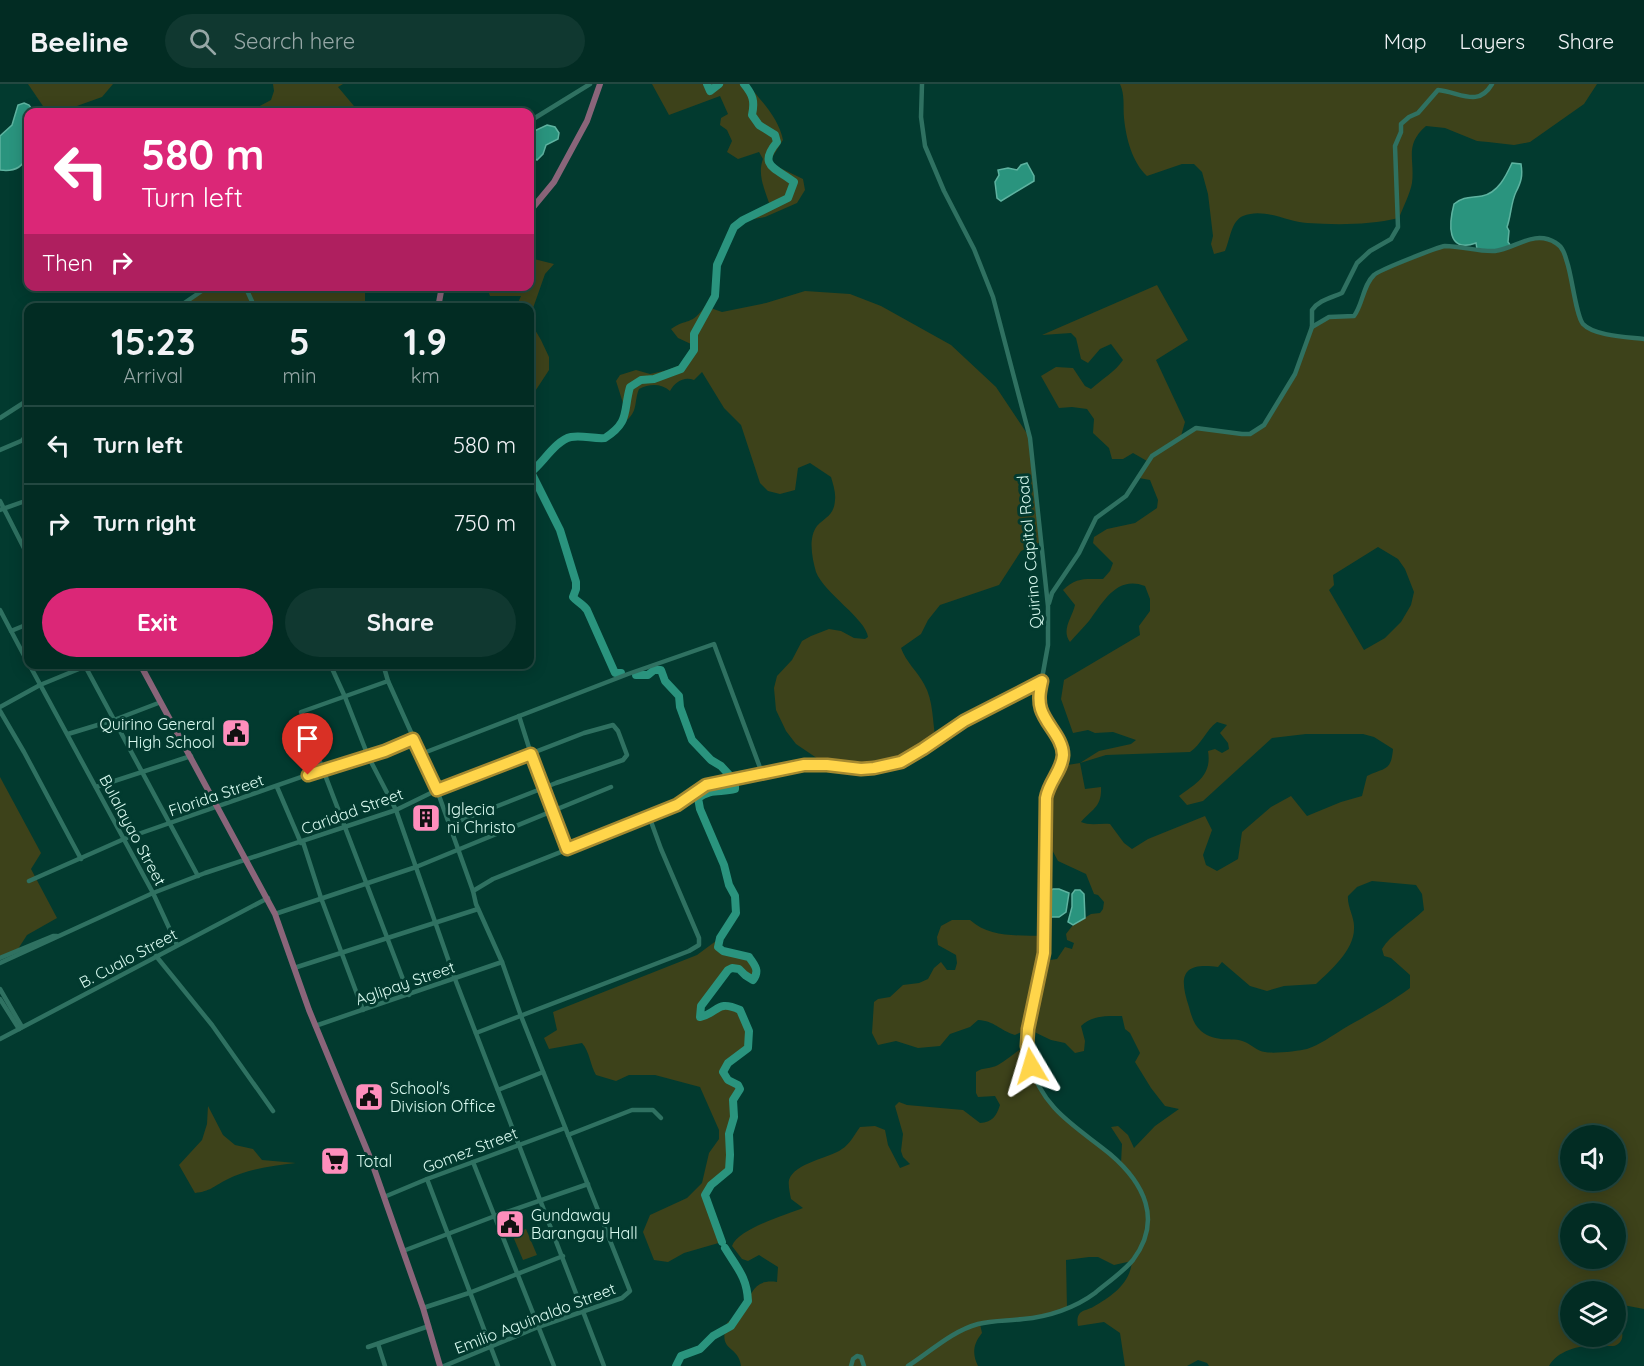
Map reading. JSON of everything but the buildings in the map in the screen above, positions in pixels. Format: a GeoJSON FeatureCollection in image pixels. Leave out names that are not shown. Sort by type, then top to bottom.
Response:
{"type":"FeatureCollection","features":[{"type":"Feature","properties":{"kind":"main road"},"geometry":{"type":"LineString","coordinates":[[534,206],[554,182],[587,121],[600,84]]}},
{"type":"Feature","properties":{"kind":"main road"},"geometry":{"type":"LineString","coordinates":[[143,669],[275,914],[315,1026],[338,1077],[384,1197],[442,1366]]}},
{"type":"Feature","properties":{"kind":"street"},"geometry":{"type":"LineString","coordinates":[[534,119],[590,84]]}},
{"type":"Feature","properties":{"kind":"street","name":"Quirino Capitol Road"},"geometry":{"type":"LineString","coordinates":[[908,1366],[961,1331],[977,1324],[1039,1317],[1067,1308],[1084,1299],[1132,1261],[1144,1242],[1150,1216],[1147,1205],[1132,1179],[1114,1158],[1053,1108],[1042,1091],[1031,1066],[1028,1029],[1044,953],[1046,798],[1048,786],[1061,766],[1063,753],[1040,707],[1048,645],[1048,606],[1030,438],[993,297],[974,249],[944,191],[926,146],[921,117],[922,84]]}},
{"type":"Feature","properties":{"kind":"street"},"geometry":{"type":"LineString","coordinates":[[1048,606],[1052,593],[1079,553],[1096,518],[1126,496],[1152,456],[1196,428],[1250,434],[1264,425],[1295,374],[1312,327],[1312,310],[1316,305],[1342,293],[1353,270],[1362,258],[1395,234],[1399,218],[1395,146],[1401,132],[1401,124],[1418,113],[1438,90],[1451,91],[1467,97],[1479,97],[1487,92],[1492,84]]}},
{"type":"Feature","properties":{"kind":"street"},"geometry":{"type":"LineString","coordinates":[[1312,327],[1329,317],[1354,316],[1374,275],[1444,246],[1496,251],[1523,240],[1537,239],[1550,240],[1558,244],[1563,251],[1572,275],[1579,315],[1583,324],[1594,331],[1644,339]]}},
{"type":"Feature","properties":{"kind":"street"},"geometry":{"type":"LineString","coordinates":[[184,303],[202,291]]}},
{"type":"Feature","properties":{"kind":"street"},"geometry":{"type":"LineString","coordinates":[[0,418],[24,403]]}},
{"type":"Feature","properties":{"kind":"street"},"geometry":{"type":"LineString","coordinates":[[0,450],[24,439]]}},
{"type":"Feature","properties":{"kind":"street"},"geometry":{"type":"LineString","coordinates":[[0,501],[2,509],[24,549]]}},
{"type":"Feature","properties":{"kind":"street"},"geometry":{"type":"LineString","coordinates":[[2,509],[24,501]]}},
{"type":"Feature","properties":{"kind":"street","name":"Bulalayao Street"},"geometry":{"type":"LineString","coordinates":[[0,610],[24,655]]}},
{"type":"Feature","properties":{"kind":"street"},"geometry":{"type":"LineString","coordinates":[[11,631],[24,626]]}},
{"type":"Feature","properties":{"kind":"street"},"geometry":{"type":"LineString","coordinates":[[421,754],[628,674],[714,644],[762,773]]}},
{"type":"Feature","properties":{"kind":"street","name":"Bulalayao Street"},"geometry":{"type":"LineString","coordinates":[[32,669],[153,893],[177,945]]}},
{"type":"Feature","properties":{"kind":"street"},"geometry":{"type":"LineString","coordinates":[[78,669],[40,685],[0,709],[81,859]]}},
{"type":"Feature","properties":{"kind":"street"},"geometry":{"type":"LineString","coordinates":[[89,669],[198,876]]}},
{"type":"Feature","properties":{"kind":"street"},"geometry":{"type":"LineString","coordinates":[[332,669],[368,756],[396,810],[455,979],[604,1364]]}},
{"type":"Feature","properties":{"kind":"street"},"geometry":{"type":"LineString","coordinates":[[384,669],[437,790],[478,909],[502,962],[588,1184],[403,1251]]}},
{"type":"Feature","properties":{"kind":"street"},"geometry":{"type":"LineString","coordinates":[[388,681],[301,712],[409,995]]}},
{"type":"Feature","properties":{"kind":"street"},"geometry":{"type":"LineString","coordinates":[[473,891],[493,879],[677,805],[706,785],[804,765],[861,769],[901,762],[964,721],[1042,681]]}},
{"type":"Feature","properties":{"kind":"street"},"geometry":{"type":"LineString","coordinates":[[68,734],[161,702]]}},
{"type":"Feature","properties":{"kind":"street"},"geometry":{"type":"LineString","coordinates":[[519,716],[567,849]]}},
{"type":"Feature","properties":{"kind":"street","name":"Caridad Street"},"geometry":{"type":"LineString","coordinates":[[57,936],[153,893],[198,876],[346,828],[396,810],[437,790],[531,754],[607,726],[615,726],[627,755],[625,759],[544,788]]}},
{"type":"Feature","properties":{"kind":"street","name":"Florida Street"},"geometry":{"type":"LineString","coordinates":[[29,880],[124,839],[413,739]]}},
{"type":"Feature","properties":{"kind":"street"},"geometry":{"type":"LineString","coordinates":[[96,787],[191,756]]}},
{"type":"Feature","properties":{"kind":"street"},"geometry":{"type":"LineString","coordinates":[[277,787],[302,842],[363,1010]]}},
{"type":"Feature","properties":{"kind":"street"},"geometry":{"type":"LineString","coordinates":[[275,914],[416,867],[611,787]]}},
{"type":"Feature","properties":{"kind":"street"},"geometry":{"type":"LineString","coordinates":[[449,825],[544,788]]}},
{"type":"Feature","properties":{"kind":"street"},"geometry":{"type":"LineString","coordinates":[[476,1033],[689,951],[699,945],[699,938],[649,816]]}},
{"type":"Feature","properties":{"kind":"street","name":"B. Cualo Street"},"geometry":{"type":"LineString","coordinates":[[0,1039],[268,898]]}},
{"type":"Feature","properties":{"kind":"street"},"geometry":{"type":"LineString","coordinates":[[294,968],[478,909]]}},
{"type":"Feature","properties":{"kind":"street"},"geometry":{"type":"LineString","coordinates":[[0,958],[52,936],[57,936]]}},
{"type":"Feature","properties":{"kind":"street"},"geometry":{"type":"LineString","coordinates":[[0,963],[55,939],[57,936]]}},
{"type":"Feature","properties":{"kind":"street"},"geometry":{"type":"LineString","coordinates":[[156,956],[212,1025],[273,1110]]}},
{"type":"Feature","properties":{"kind":"street","name":"Aglipay Street"},"geometry":{"type":"LineString","coordinates":[[315,1026],[502,962]]}},
{"type":"Feature","properties":{"kind":"street"},"geometry":{"type":"LineString","coordinates":[[0,989],[21,1028]]}},
{"type":"Feature","properties":{"kind":"street"},"geometry":{"type":"LineString","coordinates":[[0,999],[21,1028]]}},
{"type":"Feature","properties":{"kind":"street"},"geometry":{"type":"LineString","coordinates":[[498,1090],[543,1072]]}},
{"type":"Feature","properties":{"kind":"street"},"geometry":{"type":"LineString","coordinates":[[568,1135],[632,1110],[653,1110],[661,1118]]}},
{"type":"Feature","properties":{"kind":"street","name":"Gomez Street"},"geometry":{"type":"LineString","coordinates":[[384,1197],[566,1128]]}},
{"type":"Feature","properties":{"kind":"street"},"geometry":{"type":"LineString","coordinates":[[473,1162],[554,1366]]}},
{"type":"Feature","properties":{"kind":"street"},"geometry":{"type":"LineString","coordinates":[[428,1179],[498,1366]]}},
{"type":"Feature","properties":{"kind":"street","name":"Emilio Aguinaldo Street"},"geometry":{"type":"LineString","coordinates":[[442,1366],[538,1327],[628,1295],[630,1289],[588,1184]]}},
{"type":"Feature","properties":{"kind":"street"},"geometry":{"type":"LineString","coordinates":[[423,1308],[469,1293],[562,1256]]}},
{"type":"Feature","properties":{"kind":"street"},"geometry":{"type":"LineString","coordinates":[[368,1347],[429,1326]]}},
{"type":"Feature","properties":{"kind":"street"},"geometry":{"type":"LineString","coordinates":[[378,1344],[385,1366]]}},
{"type":"Feature","properties":{"kind":"street"},"geometry":{"type":"LineString","coordinates":[[851,1366],[853,1359],[857,1356],[861,1357],[864,1366]]}},
{"type":"Feature","properties":{"kind":"shaded area"},"geometry":{"type":"Polygon","coordinates":[[[28,84],[113,84],[102,97],[71,108],[44,108],[28,84]]]}},
{"type":"Feature","properties":{"kind":"shaded area"},"geometry":{"type":"Polygon","coordinates":[[[273,84],[343,84],[338,87],[356,108],[257,108],[271,100],[274,91],[273,84]]]}},
{"type":"Feature","properties":{"kind":"shaded area"},"geometry":{"type":"Polygon","coordinates":[[[652,84],[747,84],[769,110],[781,132],[783,140],[770,161],[803,179],[805,190],[797,203],[765,217],[748,220],[770,206],[761,177],[763,159],[759,152],[738,159],[727,152],[732,141],[727,130],[720,125],[721,118],[728,114],[720,96],[669,115],[652,84]]]}},
{"type":"Feature","properties":{"kind":"shaded area"},"geometry":{"type":"Polygon","coordinates":[[[1120,84],[1597,84],[1584,104],[1530,142],[1514,145],[1477,141],[1445,128],[1426,126],[1419,133],[1413,146],[1412,183],[1399,218],[1365,223],[1330,224],[1299,222],[1267,214],[1251,214],[1239,218],[1231,231],[1225,251],[1214,254],[1211,244],[1213,236],[1208,194],[1202,172],[1194,164],[1182,164],[1147,176],[1137,164],[1128,141],[1120,84]]]}},
{"type":"Feature","properties":{"kind":"shaded area"},"geometry":{"type":"Polygon","coordinates":[[[24,103],[31,108],[24,108],[24,161],[20,167],[12,170],[0,170],[0,136],[12,125],[18,105],[24,103]]]}},
{"type":"Feature","properties":{"kind":"shaded area"},"geometry":{"type":"Polygon","coordinates":[[[547,125],[555,127],[559,133],[558,139],[546,145],[543,154],[537,160],[534,158],[534,131],[547,125]]]}},
{"type":"Feature","properties":{"kind":"shaded area"},"geometry":{"type":"Polygon","coordinates":[[[1027,163],[1034,176],[1034,181],[1001,201],[997,198],[995,182],[999,175],[998,170],[1008,168],[1017,170],[1021,165],[1027,163]]]}},
{"type":"Feature","properties":{"kind":"shaded area"},"geometry":{"type":"Polygon","coordinates":[[[1512,163],[1521,164],[1522,172],[1507,227],[1508,242],[1511,246],[1496,251],[1477,249],[1476,243],[1459,244],[1452,235],[1451,228],[1454,204],[1464,198],[1482,196],[1493,191],[1504,178],[1512,163]]]}},
{"type":"Feature","properties":{"kind":"shaded area"},"geometry":{"type":"Polygon","coordinates":[[[1523,240],[1550,240],[1563,251],[1583,324],[1594,331],[1644,339],[1644,1309],[1626,1306],[1626,1281],[1560,1281],[1560,1347],[1579,1347],[1564,1352],[1549,1366],[1209,1366],[1198,1360],[1187,1366],[1125,1366],[1120,1333],[1104,1322],[1078,1326],[1078,1319],[1081,1312],[1092,1308],[1119,1289],[1128,1276],[1132,1261],[1114,1265],[1098,1257],[1089,1257],[1066,1260],[1067,1308],[1039,1317],[980,1324],[982,1333],[974,1349],[978,1366],[741,1366],[736,1354],[726,1344],[727,1323],[742,1310],[758,1285],[777,1282],[778,1267],[759,1255],[748,1261],[742,1259],[732,1246],[752,1228],[803,1208],[791,1199],[789,1180],[792,1174],[805,1165],[842,1149],[860,1127],[875,1126],[885,1130],[888,1145],[900,1168],[910,1164],[901,1151],[903,1134],[895,1106],[899,1102],[907,1105],[963,1110],[980,1123],[991,1120],[1000,1105],[995,1096],[978,1097],[976,1072],[998,1065],[1027,1045],[1031,1066],[1053,1108],[1121,1163],[1122,1144],[1111,1127],[1118,1126],[1128,1135],[1134,1148],[1155,1126],[1179,1109],[1165,1106],[1135,1062],[1140,1053],[1130,1033],[1125,1029],[1122,1016],[1100,1017],[1085,1022],[1081,1026],[1085,1041],[1084,1051],[1075,1053],[1065,1043],[1051,1040],[1028,1029],[1015,1035],[989,1022],[978,1020],[970,1027],[950,1034],[940,1046],[918,1048],[896,1041],[878,1045],[872,1033],[874,1002],[890,997],[903,985],[928,979],[934,968],[941,962],[947,970],[955,970],[956,955],[938,945],[937,937],[941,926],[952,920],[970,920],[995,933],[1044,936],[1043,961],[1057,959],[1065,947],[1072,949],[1074,943],[1067,940],[1066,934],[1073,925],[1091,914],[1100,913],[1103,909],[1104,902],[1094,894],[1086,874],[1058,861],[1049,844],[1045,811],[1048,786],[1061,766],[1080,763],[1099,751],[1131,744],[1136,740],[1113,732],[1095,733],[1088,730],[1073,733],[1061,699],[1064,680],[1140,635],[1139,626],[1150,611],[1150,599],[1145,586],[1126,584],[1119,587],[1105,599],[1070,642],[1067,628],[1075,605],[1063,590],[1077,581],[1103,579],[1113,563],[1093,543],[1094,537],[1107,529],[1135,523],[1157,508],[1158,500],[1150,480],[1139,478],[1147,461],[1133,453],[1123,459],[1112,459],[1109,448],[1093,433],[1094,419],[1087,409],[1059,408],[1041,376],[1056,367],[1073,368],[1085,386],[1091,389],[1123,360],[1111,344],[1100,349],[1088,363],[1081,359],[1076,338],[1071,333],[1042,335],[1157,285],[1188,340],[1156,360],[1185,422],[1181,436],[1196,428],[1250,434],[1264,425],[1289,387],[1312,327],[1322,320],[1354,316],[1374,275],[1444,246],[1496,251],[1523,240]],[[1378,547],[1333,575],[1334,585],[1329,590],[1364,650],[1385,638],[1401,622],[1411,605],[1414,592],[1405,569],[1398,559],[1378,547]],[[1217,722],[1190,752],[1106,755],[1080,763],[1085,789],[1101,787],[1098,803],[1081,822],[1110,824],[1124,843],[1132,849],[1148,839],[1205,816],[1212,830],[1203,855],[1206,865],[1217,871],[1238,859],[1242,832],[1271,807],[1291,796],[1307,816],[1362,796],[1367,776],[1389,765],[1393,749],[1374,737],[1363,734],[1306,734],[1272,738],[1203,801],[1187,805],[1179,796],[1202,778],[1208,766],[1208,751],[1215,749],[1222,753],[1229,749],[1228,743],[1220,733],[1227,725],[1217,722]],[[1372,881],[1357,887],[1348,896],[1354,925],[1353,937],[1340,960],[1316,984],[1284,986],[1267,991],[1250,986],[1222,962],[1218,967],[1196,967],[1190,970],[1186,974],[1184,987],[1192,1017],[1199,1029],[1218,1039],[1240,1040],[1265,1052],[1303,1050],[1325,1040],[1410,988],[1410,975],[1391,958],[1384,956],[1382,949],[1395,934],[1424,910],[1422,894],[1416,885],[1372,881]]]}},
{"type":"Feature","properties":{"kind":"shaded area"},"geometry":{"type":"Polygon","coordinates":[[[534,259],[554,264],[545,274],[534,305],[534,303],[518,303],[521,296],[490,296],[488,291],[534,291],[534,259]]]}},
{"type":"Feature","properties":{"kind":"shaded area"},"geometry":{"type":"Polygon","coordinates":[[[202,291],[365,291],[366,303],[184,303],[202,291]]]}},
{"type":"Feature","properties":{"kind":"shaded area"},"geometry":{"type":"Polygon","coordinates":[[[805,291],[850,294],[881,306],[951,345],[996,387],[1030,438],[1041,542],[1021,551],[999,585],[940,605],[928,620],[921,634],[901,648],[927,691],[936,740],[901,762],[874,768],[827,765],[796,744],[786,731],[776,710],[774,688],[777,676],[792,660],[802,641],[829,629],[841,631],[854,638],[868,637],[860,622],[827,588],[816,572],[812,536],[817,526],[831,513],[834,505],[835,494],[831,477],[810,463],[798,468],[795,490],[780,494],[768,491],[760,483],[741,425],[724,408],[702,372],[694,380],[680,381],[670,391],[655,385],[639,389],[634,409],[627,420],[621,415],[623,403],[616,381],[620,375],[636,370],[650,374],[680,365],[691,355],[691,344],[678,338],[671,329],[692,319],[705,306],[722,312],[766,303],[805,291]]]}},
{"type":"Feature","properties":{"kind":"shaded area"},"geometry":{"type":"Polygon","coordinates":[[[534,328],[549,357],[549,370],[534,393],[534,328]]]}},
{"type":"Feature","properties":{"kind":"shaded area"},"geometry":{"type":"Polygon","coordinates":[[[0,777],[41,853],[31,869],[57,918],[27,935],[18,949],[0,956],[0,777]]]}},
{"type":"Feature","properties":{"kind":"shaded area"},"geometry":{"type":"Polygon","coordinates":[[[1053,889],[1069,893],[1066,912],[1059,917],[1049,917],[1050,891],[1053,889]]]}},
{"type":"Feature","properties":{"kind":"shaded area"},"geometry":{"type":"Polygon","coordinates":[[[1075,890],[1080,890],[1084,894],[1085,918],[1073,925],[1068,922],[1072,907],[1072,894],[1075,890]]]}},
{"type":"Feature","properties":{"kind":"shaded area"},"geometry":{"type":"Polygon","coordinates":[[[720,938],[718,947],[723,951],[749,957],[756,971],[753,980],[738,970],[728,970],[701,1006],[700,1017],[727,1006],[740,1010],[749,1031],[748,1048],[728,1064],[723,1072],[728,1080],[738,1085],[740,1089],[733,1100],[734,1117],[729,1135],[729,1170],[711,1185],[705,1195],[722,1242],[684,1253],[668,1262],[654,1260],[643,1232],[650,1215],[687,1198],[702,1183],[709,1153],[719,1139],[719,1130],[700,1087],[655,1075],[629,1075],[616,1081],[596,1075],[582,1043],[549,1049],[544,1038],[557,1030],[553,1012],[697,955],[720,938]]]}},
{"type":"Feature","properties":{"kind":"shaded area"},"geometry":{"type":"Polygon","coordinates":[[[208,1106],[223,1135],[235,1145],[253,1149],[262,1160],[296,1163],[242,1173],[208,1190],[195,1193],[179,1165],[202,1140],[207,1124],[208,1106]]]}},
{"type":"Feature","properties":{"kind":"shaded area"},"geometry":{"type":"Polygon","coordinates":[[[526,1229],[537,1255],[523,1260],[512,1234],[526,1229]]]}},
{"type":"Feature","properties":{"kind":"waterway"},"geometry":{"type":"LineString","coordinates":[[707,84],[710,91],[719,84]]}},
{"type":"Feature","properties":{"kind":"waterway"},"geometry":{"type":"LineString","coordinates":[[534,469],[565,439],[571,437],[605,438],[622,421],[630,387],[641,380],[654,379],[681,369],[694,350],[694,334],[715,296],[717,265],[734,227],[743,220],[788,198],[794,182],[771,166],[769,156],[777,142],[775,135],[759,125],[752,115],[752,98],[744,84]]}},
{"type":"Feature","properties":{"kind":"waterway"},"geometry":{"type":"LineString","coordinates":[[534,478],[560,530],[576,582],[573,597],[587,610],[615,673],[621,673]]}},
{"type":"Feature","properties":{"kind":"waterway"},"geometry":{"type":"LineString","coordinates":[[636,675],[648,675],[654,670],[661,670],[665,681],[679,696],[680,707],[692,740],[733,779]]}},
{"type":"Feature","properties":{"kind":"waterway"},"geometry":{"type":"LineString","coordinates":[[722,1242],[705,1195],[711,1185],[729,1170],[729,1134],[734,1117],[733,1100],[740,1089],[738,1085],[728,1080],[723,1072],[728,1063],[748,1048],[749,1031],[740,1010],[722,1006],[700,1017],[701,1006],[728,970],[739,969],[753,980],[756,971],[749,957],[723,951],[718,947],[720,938],[736,913],[735,896],[700,809],[698,798],[712,792],[735,789],[735,784]]}},
{"type":"Feature","properties":{"kind":"waterway"},"geometry":{"type":"LineString","coordinates":[[676,1366],[681,1356],[700,1349],[713,1336],[731,1326],[748,1301],[743,1279],[725,1248]]}},
{"type":"Feature","properties":{"kind":"place","name":"Quirino General High School"},"geometry":{"type":"Point","coordinates":[236,733]}},
{"type":"Feature","properties":{"kind":"place","name":"Iglecia ni Christo"},"geometry":{"type":"Point","coordinates":[426,818]}},
{"type":"Feature","properties":{"kind":"place","name":"School's Division Office"},"geometry":{"type":"Point","coordinates":[369,1097]}},
{"type":"Feature","properties":{"kind":"place","name":"Total"},"geometry":{"type":"Point","coordinates":[335,1161]}},
{"type":"Feature","properties":{"kind":"place","name":"Gundaway Barangay Hall"},"geometry":{"type":"Point","coordinates":[510,1224]}},
{"type":"Feature","properties":{"kind":"route"},"geometry":{"type":"LineString","coordinates":[[308,775],[385,751],[413,739],[437,790],[531,754],[567,849],[669,809],[706,785],[804,765],[861,769],[901,762],[964,721],[1042,681],[1040,707],[1063,753],[1061,766],[1048,786],[1046,798],[1044,953],[1028,1029],[1027,1046],[1031,1066]]}}]}
